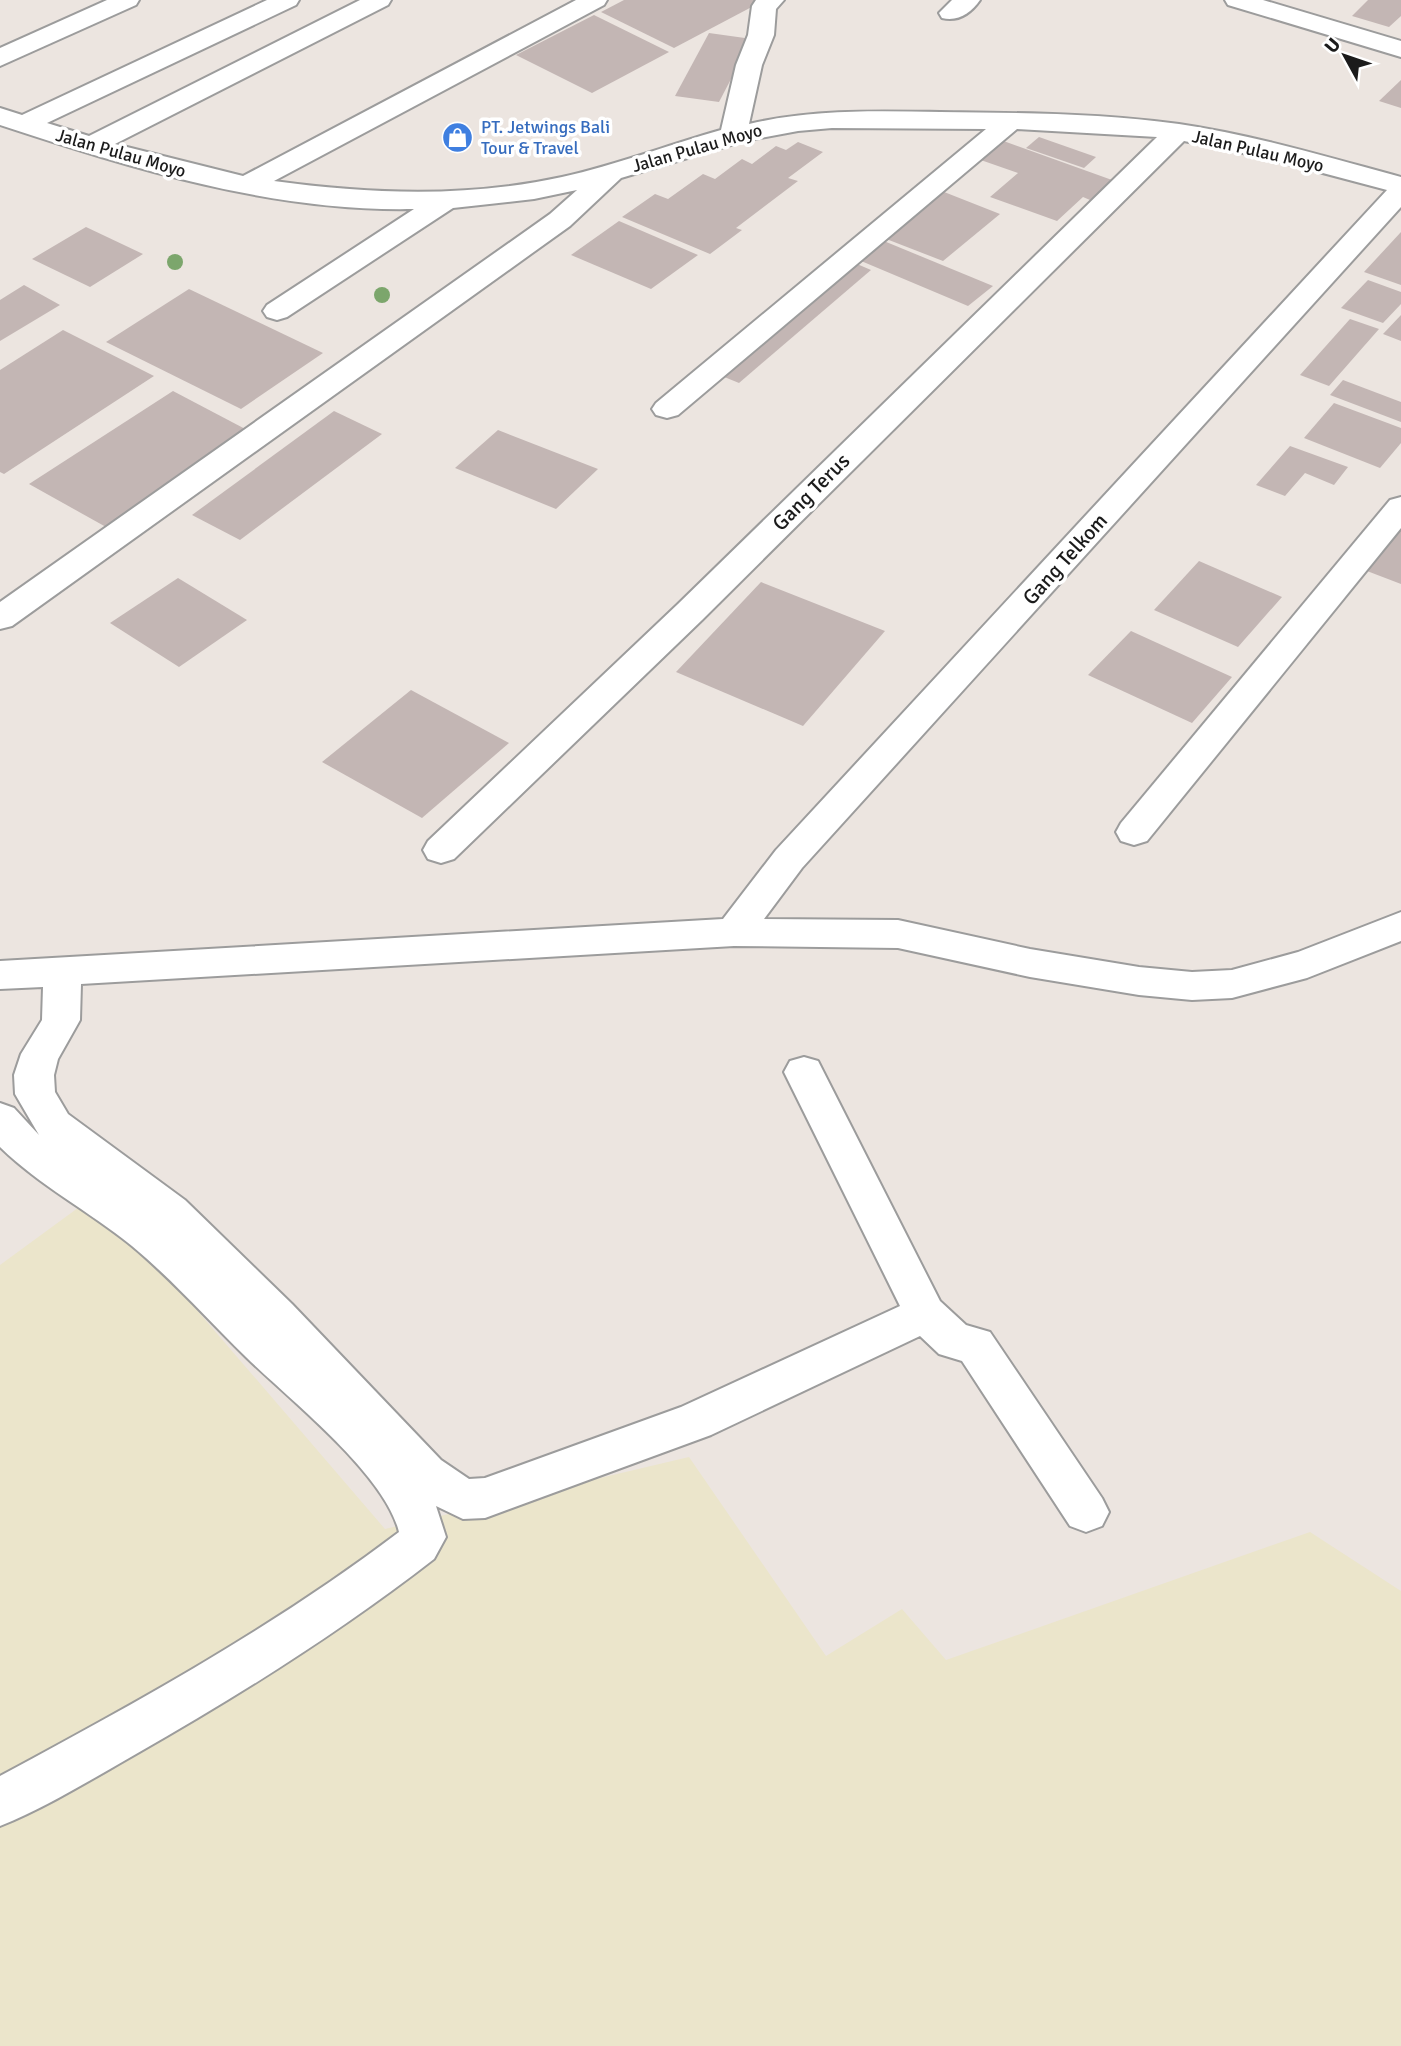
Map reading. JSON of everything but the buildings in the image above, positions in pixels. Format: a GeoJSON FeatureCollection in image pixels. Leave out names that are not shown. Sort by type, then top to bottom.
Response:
{"type":"FeatureCollection","features":[{"type":"Feature","properties":{"kind":"street"},"geometry":{"type":"LineString","coordinates":[[0,58],[127,0]]}},
{"type":"Feature","properties":{"kind":"street"},"geometry":{"type":"LineString","coordinates":[[7,120],[287,0]]}},
{"type":"Feature","properties":{"kind":"street"},"geometry":{"type":"LineString","coordinates":[[93,145],[379,0]]}},
{"type":"Feature","properties":{"kind":"street"},"geometry":{"type":"LineString","coordinates":[[244,186],[595,0]]}},
{"type":"Feature","properties":{"kind":"street"},"geometry":{"type":"LineString","coordinates":[[733,137],[749,65],[761,35],[764,6],[772,0]]}},
{"type":"Feature","properties":{"kind":"street"},"geometry":{"type":"LineString","coordinates":[[1237,0],[1401,49]]}},
{"type":"Feature","properties":{"kind":"street","name":"Jalan Pulau Moyo"},"geometry":{"type":"LineString","coordinates":[[7,120],[244,186],[305,196],[445,201],[533,191],[756,130],[808,122],[1011,121],[1178,132],[1401,185]]}},
{"type":"Feature","properties":{"kind":"street"},"geometry":{"type":"LineString","coordinates":[[667,409],[1011,121]]}},
{"type":"Feature","properties":{"kind":"street","name":"Gang Terus"},"geometry":{"type":"LineString","coordinates":[[441,850],[690,612],[1178,132]]}},
{"type":"Feature","properties":{"kind":"street"},"geometry":{"type":"LineString","coordinates":[[0,618],[538,236],[613,171]]}},
{"type":"Feature","properties":{"kind":"street","name":"Gang Telkom"},"geometry":{"type":"LineString","coordinates":[[734,932],[798,849],[1401,191]]}},
{"type":"Feature","properties":{"kind":"street"},"geometry":{"type":"LineString","coordinates":[[277,311],[445,201]]}},
{"type":"Feature","properties":{"kind":"street"},"geometry":{"type":"LineString","coordinates":[[1134,832],[1401,507]]}},
{"type":"Feature","properties":{"kind":"street"},"geometry":{"type":"LineString","coordinates":[[0,975],[62,993],[734,932],[898,934],[1030,963],[1139,981],[1192,986],[1232,984],[1307,964],[1401,926]]}},
{"type":"Feature","properties":{"kind":"street"},"geometry":{"type":"LineString","coordinates":[[62,993],[54,1035],[40,1054],[34,1075],[35,1094],[54,1125],[170,1212],[277,1317],[425,1474],[463,1499],[485,1498],[696,1421],[925,1314]]}},
{"type":"Feature","properties":{"kind":"street"},"geometry":{"type":"LineString","coordinates":[[804,1072],[925,1314],[954,1341],[975,1345],[1086,1511]]}},
{"type":"Feature","properties":{"kind":"street"},"geometry":{"type":"LineString","coordinates":[[0,1119],[5,1127],[37,1155],[145,1233],[348,1424],[389,1473],[413,1508],[423,1537],[365,1587],[236,1672],[0,1801]]}},
{"type":"Feature","properties":{"kind":"shaded area"},"geometry":{"type":"Polygon","coordinates":[[[97,1194],[385,1529],[689,1457],[826,1656],[902,1609],[946,1660],[1310,1532],[1401,1591],[1401,2046],[0,2046],[0,1265],[97,1194]]]}},
{"type":"Feature","properties":{"kind":"place","name":"PT. Jetwings Bali Tour & Travel"},"geometry":{"type":"Point","coordinates":[458,137]}}]}
